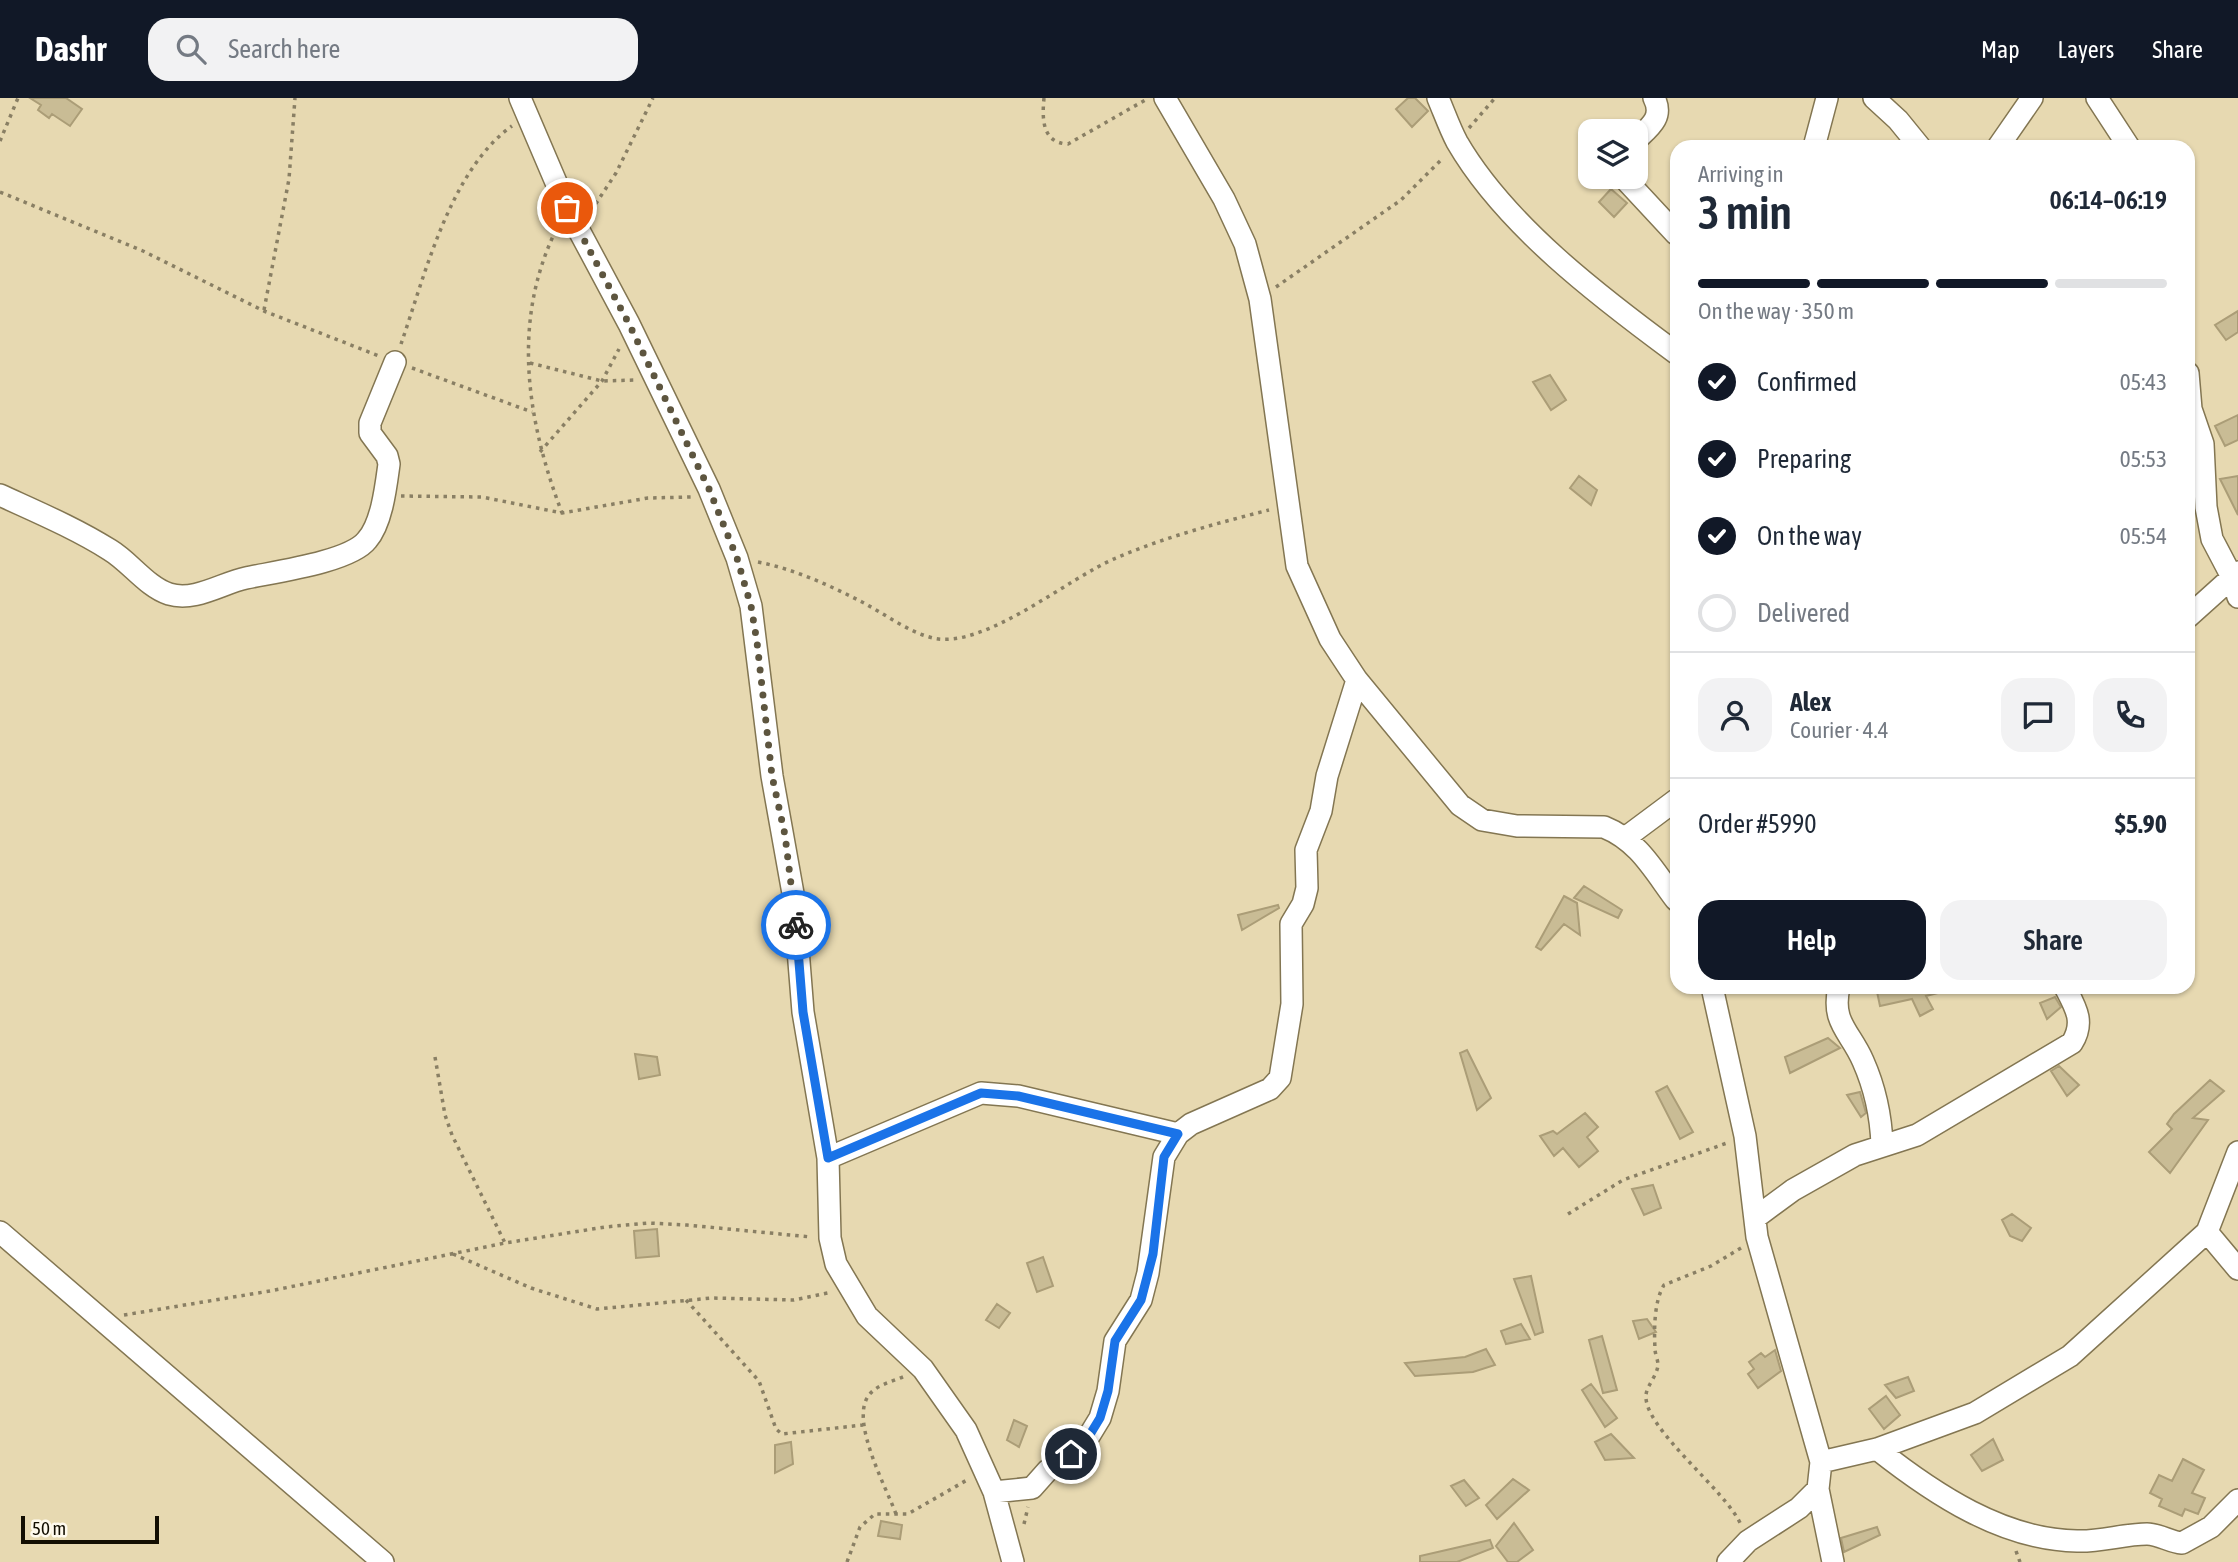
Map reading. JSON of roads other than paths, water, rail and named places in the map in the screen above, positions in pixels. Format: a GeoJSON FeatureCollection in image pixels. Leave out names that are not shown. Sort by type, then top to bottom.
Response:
{"type":"FeatureCollection","features":[{"type":"Feature","properties":{"kind":"street"},"geometry":{"type":"LineString","coordinates":[[1165,98],[1224,199],[1245,244],[1260,299],[1297,566],[1330,639],[1357,680],[1460,805],[1482,820],[1517,827],[1604,828],[1625,838],[1641,850],[1670,891]]}},
{"type":"Feature","properties":{"kind":"street"},"geometry":{"type":"LineString","coordinates":[[1438,98],[1457,142],[1506,210],[1546,248],[1670,348]]}},
{"type":"Feature","properties":{"kind":"street"},"geometry":{"type":"LineString","coordinates":[[1648,128],[1656,120],[1658,112],[1654,98]]}},
{"type":"Feature","properties":{"kind":"street"},"geometry":{"type":"LineString","coordinates":[[1816,140],[1827,98]]}},
{"type":"Feature","properties":{"kind":"street"},"geometry":{"type":"LineString","coordinates":[[1874,98],[1914,140]]}},
{"type":"Feature","properties":{"kind":"street"},"geometry":{"type":"LineString","coordinates":[[2003,140],[2032,98]]}},
{"type":"Feature","properties":{"kind":"street"},"geometry":{"type":"LineString","coordinates":[[2097,98],[2124,140]]}},
{"type":"Feature","properties":{"kind":"street"},"geometry":{"type":"LineString","coordinates":[[523,107],[567,208],[629,324],[709,489],[737,558],[751,606],[772,776],[794,898],[803,1012],[828,1158],[830,1238],[836,1264],[867,1316],[923,1369],[966,1430],[994,1492],[1013,1562]]}},
{"type":"Feature","properties":{"kind":"street"},"geometry":{"type":"LineString","coordinates":[[1634,189],[1670,228]]}},
{"type":"Feature","properties":{"kind":"street"},"geometry":{"type":"LineString","coordinates":[[0,495],[110,550],[155,588],[176,596],[191,595],[244,578],[295,570],[351,551],[369,539],[383,496],[389,464],[387,456],[370,433],[370,423],[395,362]]}},
{"type":"Feature","properties":{"kind":"street"},"geometry":{"type":"LineString","coordinates":[[2195,421],[2203,444],[2206,507],[2212,539],[2236,583],[2195,612]]}},
{"type":"Feature","properties":{"kind":"street"},"geometry":{"type":"LineString","coordinates":[[994,1492],[1018,1492],[1032,1488],[1048,1470],[1086,1441],[1100,1418],[1108,1391],[1115,1341],[1141,1300],[1148,1273],[1164,1157],[1178,1134],[1191,1124],[1270,1090],[1280,1078],[1292,1004],[1291,924],[1303,904],[1307,888],[1306,850],[1321,811],[1327,776],[1357,680]]}},
{"type":"Feature","properties":{"kind":"street"},"geometry":{"type":"LineString","coordinates":[[1625,838],[1670,804]]}},
{"type":"Feature","properties":{"kind":"street"},"geometry":{"type":"LineString","coordinates":[[1714,994],[1745,1136],[1756,1227],[1821,1462],[1818,1489],[1833,1562]]}},
{"type":"Feature","properties":{"kind":"street"},"geometry":{"type":"LineString","coordinates":[[1838,994],[1836,1014],[1866,1070],[1881,1114],[1882,1145]]}},
{"type":"Feature","properties":{"kind":"street"},"geometry":{"type":"LineString","coordinates":[[1756,1227],[1793,1190],[1855,1155],[1917,1135],[2072,1043],[2080,1030],[2079,1016],[2068,994]]}},
{"type":"Feature","properties":{"kind":"street"},"geometry":{"type":"LineString","coordinates":[[828,1158],[981,1093],[1018,1096],[1178,1134]]}},
{"type":"Feature","properties":{"kind":"street"},"geometry":{"type":"LineString","coordinates":[[1821,1462],[1877,1449],[1975,1413],[2070,1356],[2207,1232],[2238,1153]]}},
{"type":"Feature","properties":{"kind":"street"},"geometry":{"type":"LineString","coordinates":[[0,1232],[383,1562]]}},
{"type":"Feature","properties":{"kind":"street"},"geometry":{"type":"LineString","coordinates":[[2207,1232],[2238,1269]]}},
{"type":"Feature","properties":{"kind":"street"},"geometry":{"type":"LineString","coordinates":[[1877,1449],[1908,1474],[1989,1520],[2017,1534],[2046,1539],[2080,1541],[2149,1533],[2182,1543],[2211,1527],[2238,1500]]}},
{"type":"Feature","properties":{"kind":"street"},"geometry":{"type":"LineString","coordinates":[[1728,1562],[1748,1541],[1799,1508],[1818,1489]]}}]}
